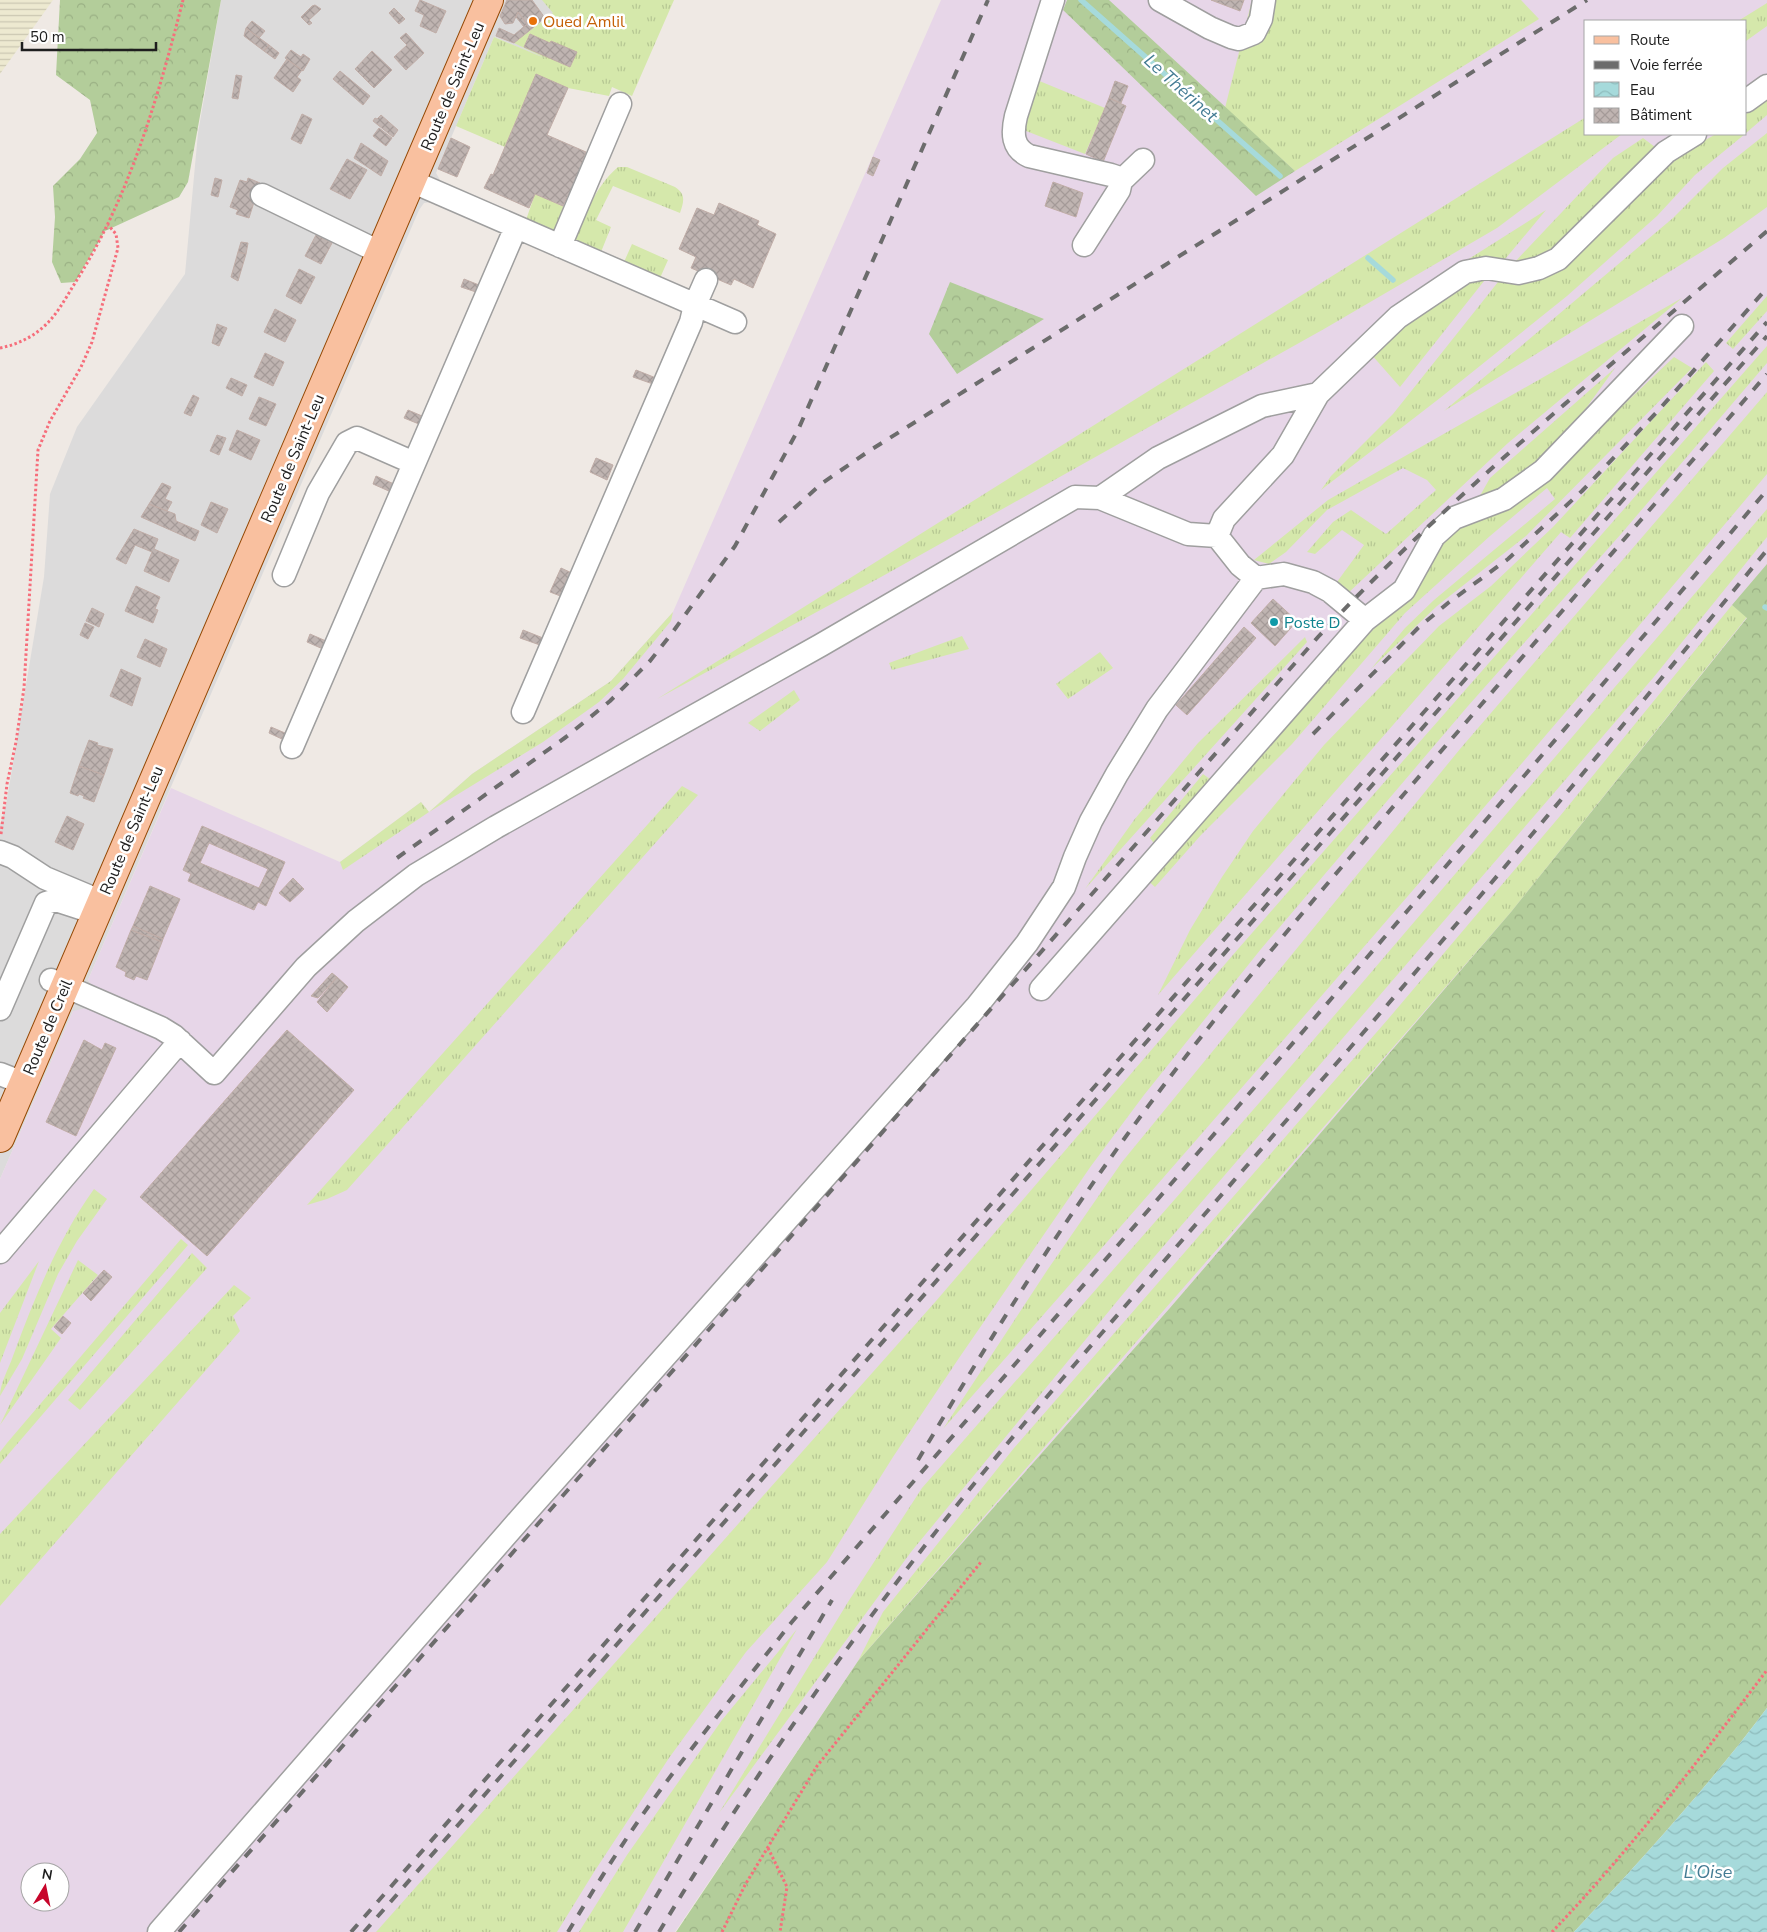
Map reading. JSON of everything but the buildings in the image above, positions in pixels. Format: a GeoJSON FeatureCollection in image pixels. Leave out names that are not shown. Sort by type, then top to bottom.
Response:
{"type":"FeatureCollection","features":[{"type":"Feature","properties":{"kind":"main road","name":"Route de Saint-Leu"},"geometry":{"type":"LineString","coordinates":[[92,906],[367,246],[473,0]]}},
{"type":"Feature","properties":{"kind":"main road","name":"Route de Saint-Leu"},"geometry":{"type":"LineString","coordinates":[[92,906],[490,0]]}},
{"type":"Feature","properties":{"kind":"main road","name":"Route de Creil"},"geometry":{"type":"LineString","coordinates":[[0,1138],[8,1084],[58,983],[92,906]]}},
{"type":"Feature","properties":{"kind":"street"},"geometry":{"type":"LineString","coordinates":[[1053,0],[1013,127],[1016,145],[1029,156],[1117,176],[1121,181]]}},
{"type":"Feature","properties":{"kind":"street"},"geometry":{"type":"LineString","coordinates":[[1160,0],[1210,28],[1239,38],[1254,33],[1261,18],[1264,0]]}},
{"type":"Feature","properties":{"kind":"street"},"geometry":{"type":"LineString","coordinates":[[1747,99],[1767,86]]}},
{"type":"Feature","properties":{"kind":"street"},"geometry":{"type":"LineString","coordinates":[[560,246],[620,104]]}},
{"type":"Feature","properties":{"kind":"street"},"geometry":{"type":"LineString","coordinates":[[1217,536],[1224,518],[1283,455],[1318,394],[1398,317],[1465,272],[1486,268],[1518,273],[1539,268],[1558,259],[1666,152],[1693,135]]}},
{"type":"Feature","properties":{"kind":"street"},"geometry":{"type":"LineString","coordinates":[[1084,245],[1120,190],[1121,181],[1143,160]]}},
{"type":"Feature","properties":{"kind":"street"},"geometry":{"type":"LineString","coordinates":[[412,181],[735,322]]}},
{"type":"Feature","properties":{"kind":"street"},"geometry":{"type":"LineString","coordinates":[[262,195],[367,246]]}},
{"type":"Feature","properties":{"kind":"street"},"geometry":{"type":"LineString","coordinates":[[292,747],[516,227]]}},
{"type":"Feature","properties":{"kind":"street"},"geometry":{"type":"LineString","coordinates":[[523,712],[690,322],[706,280]]}},
{"type":"Feature","properties":{"kind":"street"},"geometry":{"type":"LineString","coordinates":[[1040,989],[1365,620],[1404,590],[1434,536],[1454,518],[1504,499],[1543,471],[1682,326]]}},
{"type":"Feature","properties":{"kind":"street"},"geometry":{"type":"LineString","coordinates":[[1100,498],[1158,458],[1262,406],[1318,394]]}},
{"type":"Feature","properties":{"kind":"street"},"geometry":{"type":"LineString","coordinates":[[284,575],[318,493],[347,443],[357,438],[414,463]]}},
{"type":"Feature","properties":{"kind":"street"},"geometry":{"type":"LineString","coordinates":[[58,983],[161,1028],[180,1041],[214,1073],[306,967],[356,921],[416,876],[496,827],[821,646],[1075,498],[1100,498],[1188,534],[1217,536],[1240,565],[1256,578]]}},
{"type":"Feature","properties":{"kind":"street"},"geometry":{"type":"LineString","coordinates":[[160,1932],[521,1518],[977,1006],[1027,943],[1064,887],[1091,821],[1157,709],[1256,578],[1284,574],[1312,582],[1330,591],[1365,620]]}},
{"type":"Feature","properties":{"kind":"street"},"geometry":{"type":"LineString","coordinates":[[0,852],[13,857],[92,906]]}},
{"type":"Feature","properties":{"kind":"street"},"geometry":{"type":"LineString","coordinates":[[0,1009],[46,903],[56,900],[92,906]]}},
{"type":"Feature","properties":{"kind":"street"},"geometry":{"type":"LineString","coordinates":[[0,1252],[180,1041]]}},
{"type":"Feature","properties":{"kind":"path"},"geometry":{"type":"LineString","coordinates":[[0,348],[29,338],[51,320],[90,260],[108,225],[133,167],[183,0]]}},
{"type":"Feature","properties":{"kind":"path"},"geometry":{"type":"LineString","coordinates":[[0,852],[1,826],[6,806],[7,784],[16,742],[24,688],[38,450],[50,421],[82,367],[92,342],[118,248],[116,234],[108,225]]}},
{"type":"Feature","properties":{"kind":"path"},"geometry":{"type":"LineString","coordinates":[[722,1932],[745,1885],[817,1766],[981,1562]]}},
{"type":"Feature","properties":{"kind":"path"},"geometry":{"type":"LineString","coordinates":[[1552,1932],[1596,1886],[1712,1744],[1767,1670]]}},
{"type":"Feature","properties":{"kind":"path"},"geometry":{"type":"LineString","coordinates":[[768,1848],[787,1887],[780,1932]]}},
{"type":"Feature","properties":{"kind":"shaded area"},"geometry":{"type":"Polygon","coordinates":[[[0,0],[53,0],[0,74],[0,0]]]}},
{"type":"Feature","properties":{"kind":"shaded area"},"geometry":{"type":"Polygon","coordinates":[[[221,0],[611,0],[579,73],[494,37],[436,173],[440,180],[431,202],[424,203],[419,210],[88,980],[96,991],[108,1016],[73,1011],[0,1179],[0,825],[6,805],[44,577],[50,494],[77,427],[185,274],[198,133],[221,0]]]}},
{"type":"Feature","properties":{"kind":"shaded area"},"geometry":{"type":"Polygon","coordinates":[[[941,0],[1767,0],[1767,593],[1511,912],[1169,1309],[858,1661],[675,1932],[0,1932],[0,1179],[73,1011],[86,1008],[108,1016],[96,991],[88,980],[171,788],[340,862],[421,802],[429,812],[472,774],[611,681],[673,612],[941,0]]]}},
{"type":"Feature","properties":{"kind":"green space"},"geometry":{"type":"Polygon","coordinates":[[[60,0],[221,0],[188,182],[179,197],[105,231],[75,282],[61,283],[52,262],[55,217],[53,186],[80,159],[97,133],[90,100],[56,75],[60,0]]]}},
{"type":"Feature","properties":{"kind":"green space"},"geometry":{"type":"Polygon","coordinates":[[[542,0],[674,0],[632,96],[612,87],[609,96],[568,88],[536,75],[505,147],[456,126],[494,37],[547,59],[514,43],[553,13],[542,0]]]}},
{"type":"Feature","properties":{"kind":"green space"},"geometry":{"type":"Polygon","coordinates":[[[1067,0],[1109,0],[1295,171],[1256,196],[1063,10],[1067,0]]]}},
{"type":"Feature","properties":{"kind":"green space"},"geometry":{"type":"Polygon","coordinates":[[[1252,0],[1521,0],[1539,19],[1295,171],[1225,108],[1252,0]]]}},
{"type":"Feature","properties":{"kind":"green space"},"geometry":{"type":"Polygon","coordinates":[[[1767,3],[1767,26],[1747,40],[1747,20],[1740,20],[1767,3]]]}},
{"type":"Feature","properties":{"kind":"green space"},"geometry":{"type":"Polygon","coordinates":[[[1037,80],[1105,108],[1085,154],[1021,129],[1037,80]]]}},
{"type":"Feature","properties":{"kind":"green space"},"geometry":{"type":"Polygon","coordinates":[[[1767,96],[1767,115],[1747,132],[1747,113],[1767,96]]]}},
{"type":"Feature","properties":{"kind":"green space"},"geometry":{"type":"Polygon","coordinates":[[[1584,118],[1584,135],[1621,135],[1497,228],[1324,329],[881,577],[657,699],[1584,118]]]}},
{"type":"Feature","properties":{"kind":"green space"},"geometry":{"type":"Polygon","coordinates":[[[1767,133],[1767,207],[1724,238],[1444,411],[1673,218],[1723,168],[1767,133]]]}},
{"type":"Feature","properties":{"kind":"green space"},"geometry":{"type":"Polygon","coordinates":[[[1714,135],[1744,135],[1695,175],[1657,216],[1567,296],[1321,490],[1331,476],[1393,414],[1502,277],[1521,278],[1675,157],[1714,135]]]}},
{"type":"Feature","properties":{"kind":"green space"},"geometry":{"type":"Polygon","coordinates":[[[1643,138],[1655,147],[1582,225],[1556,244],[1542,259],[1511,266],[1613,158],[1643,138]]]}},
{"type":"Feature","properties":{"kind":"green space"},"geometry":{"type":"Polygon","coordinates":[[[618,167],[627,167],[675,187],[681,192],[683,198],[680,213],[613,186],[596,220],[611,227],[601,252],[574,242],[597,193],[618,167]]]}},
{"type":"Feature","properties":{"kind":"green space"},"geometry":{"type":"Polygon","coordinates":[[[535,194],[563,206],[562,221],[555,234],[528,223],[527,217],[535,194]]]}},
{"type":"Feature","properties":{"kind":"green space"},"geometry":{"type":"Polygon","coordinates":[[[1546,210],[1501,264],[1445,274],[1546,210]]]}},
{"type":"Feature","properties":{"kind":"green space"},"geometry":{"type":"Polygon","coordinates":[[[632,244],[668,260],[660,278],[624,262],[632,244]]]}},
{"type":"Feature","properties":{"kind":"green space"},"geometry":{"type":"Polygon","coordinates":[[[1488,276],[1400,387],[1370,353],[1375,343],[1461,285],[1488,276]]]}},
{"type":"Feature","properties":{"kind":"green space"},"geometry":{"type":"Polygon","coordinates":[[[950,282],[1044,319],[957,374],[929,334],[950,282]]]}},
{"type":"Feature","properties":{"kind":"green space"},"geometry":{"type":"Polygon","coordinates":[[[1767,296],[1767,311],[1733,349],[1726,343],[1767,296]]]}},
{"type":"Feature","properties":{"kind":"green space"},"geometry":{"type":"Polygon","coordinates":[[[1682,298],[1508,443],[1346,595],[1334,586],[1364,545],[1342,530],[1315,554],[1307,552],[1333,522],[1351,510],[1386,534],[1436,490],[1427,480],[1403,468],[1327,510],[1286,552],[1269,564],[1254,560],[1328,500],[1682,298]]]}},
{"type":"Feature","properties":{"kind":"green space"},"geometry":{"type":"Polygon","coordinates":[[[1767,346],[1767,363],[1621,534],[1468,706],[1261,949],[1144,1095],[1091,1166],[959,1358],[893,1457],[827,1562],[746,1652],[669,1758],[557,1932],[376,1932],[936,1301],[1238,949],[1767,346]]]}},
{"type":"Feature","properties":{"kind":"green space"},"geometry":{"type":"Polygon","coordinates":[[[1674,357],[1692,368],[1526,536],[1437,606],[1371,669],[1405,628],[1434,600],[1555,499],[1547,488],[1490,536],[1405,613],[1292,744],[1201,835],[1155,887],[1145,878],[1191,826],[1304,707],[1342,660],[1387,616],[1448,531],[1596,431],[1674,357]]]}},
{"type":"Feature","properties":{"kind":"green space"},"geometry":{"type":"Polygon","coordinates":[[[1706,362],[1714,371],[1570,538],[1561,532],[1158,995],[1190,930],[1222,877],[1253,831],[1324,745],[1439,626],[1491,586],[1553,527],[1706,362]]]}},
{"type":"Feature","properties":{"kind":"green space"},"geometry":{"type":"Polygon","coordinates":[[[1615,368],[1579,418],[1518,483],[1473,508],[1490,478],[1615,368]]]}},
{"type":"Feature","properties":{"kind":"green space"},"geometry":{"type":"Polygon","coordinates":[[[1767,392],[1767,474],[1358,954],[943,1429],[1048,1269],[1122,1162],[1460,749],[1767,392]]]}},
{"type":"Feature","properties":{"kind":"green space"},"geometry":{"type":"Polygon","coordinates":[[[1767,509],[1767,537],[1653,678],[1137,1277],[911,1552],[719,1813],[848,1602],[922,1488],[1274,1086],[1767,509]]]}},
{"type":"Feature","properties":{"kind":"green space"},"geometry":{"type":"Polygon","coordinates":[[[1767,564],[1767,1708],[1745,1737],[1674,1823],[1574,1932],[676,1932],[858,1661],[1169,1309],[1511,912],[1747,618],[1732,605],[1767,564]]]}},
{"type":"Feature","properties":{"kind":"green space"},"geometry":{"type":"Polygon","coordinates":[[[1732,605],[1747,617],[1511,912],[858,1661],[883,1612],[1014,1448],[1389,1018],[1560,816],[1732,605]]]}},
{"type":"Feature","properties":{"kind":"green space"},"geometry":{"type":"Polygon","coordinates":[[[673,612],[671,621],[623,679],[599,702],[543,742],[429,812],[472,774],[611,681],[673,612]]]}},
{"type":"Feature","properties":{"kind":"green space"},"geometry":{"type":"Polygon","coordinates":[[[962,636],[969,649],[892,670],[889,663],[962,636]]]}},
{"type":"Feature","properties":{"kind":"green space"},"geometry":{"type":"Polygon","coordinates":[[[1305,637],[1307,642],[1085,889],[1134,820],[1198,743],[1305,637]]]}},
{"type":"Feature","properties":{"kind":"green space"},"geometry":{"type":"Polygon","coordinates":[[[1100,652],[1113,668],[1068,699],[1056,684],[1100,652]]]}},
{"type":"Feature","properties":{"kind":"green space"},"geometry":{"type":"Polygon","coordinates":[[[794,690],[800,700],[760,731],[748,723],[794,690]]]}},
{"type":"Feature","properties":{"kind":"green space"},"geometry":{"type":"Polygon","coordinates":[[[1203,774],[1214,782],[1158,849],[1150,838],[1203,774]]]}},
{"type":"Feature","properties":{"kind":"green space"},"geometry":{"type":"Polygon","coordinates":[[[682,786],[698,795],[347,1190],[307,1205],[682,786]]]}},
{"type":"Feature","properties":{"kind":"green space"},"geometry":{"type":"Polygon","coordinates":[[[421,802],[429,812],[343,870],[340,862],[421,802]]]}},
{"type":"Feature","properties":{"kind":"green space"},"geometry":{"type":"Polygon","coordinates":[[[94,1189],[107,1199],[77,1241],[58,1274],[22,1359],[0,1396],[1,1386],[48,1270],[69,1228],[94,1189]]]}},
{"type":"Feature","properties":{"kind":"green space"},"geometry":{"type":"Polygon","coordinates":[[[181,1239],[188,1245],[0,1464],[0,1452],[7,1443],[181,1239]]]}},
{"type":"Feature","properties":{"kind":"green space"},"geometry":{"type":"Polygon","coordinates":[[[192,1253],[207,1268],[80,1410],[68,1400],[192,1253]]]}},
{"type":"Feature","properties":{"kind":"green space"},"geometry":{"type":"Polygon","coordinates":[[[78,1260],[98,1275],[51,1329],[61,1338],[0,1425],[78,1260]]]}},
{"type":"Feature","properties":{"kind":"green space"},"geometry":{"type":"Polygon","coordinates":[[[39,1261],[0,1363],[0,1313],[39,1261]]]}},
{"type":"Feature","properties":{"kind":"green space"},"geometry":{"type":"Polygon","coordinates":[[[234,1285],[251,1298],[233,1316],[240,1331],[0,1606],[0,1534],[234,1285]]]}},
{"type":"Feature","properties":{"kind":"green space"},"geometry":{"type":"Polygon","coordinates":[[[797,1629],[623,1932],[579,1932],[627,1855],[722,1720],[797,1629]]]}},
{"type":"Feature","properties":{"kind":"water","name":"L’Oise"},"geometry":{"type":"Polygon","coordinates":[[[1767,1708],[1767,1932],[1574,1932],[1698,1795],[1767,1708]]]}},
{"type":"Feature","properties":{"kind":"waterway","name":"Le Thérinet"},"geometry":{"type":"LineString","coordinates":[[1081,0],[1280,176]]}},
{"type":"Feature","properties":{"kind":"waterway","name":"Le Thérinet"},"geometry":{"type":"LineString","coordinates":[[1368,258],[1393,280]]}},
{"type":"Feature","properties":{"kind":"railway"},"geometry":{"type":"LineString","coordinates":[[397,858],[566,737],[610,701],[650,661],[735,546],[798,430],[988,0]]}},
{"type":"Feature","properties":{"kind":"railway"},"geometry":{"type":"LineString","coordinates":[[779,522],[821,484],[869,451],[1587,0]]}},
{"type":"Feature","properties":{"kind":"railway"},"geometry":{"type":"LineString","coordinates":[[179,1932],[1318,637],[1371,582],[1481,478],[1767,231]]}},
{"type":"Feature","properties":{"kind":"railway"},"geometry":{"type":"LineString","coordinates":[[1313,734],[1418,628],[1448,603],[1508,559],[1582,491],[1656,413],[1767,288]]}},
{"type":"Feature","properties":{"kind":"railway"},"geometry":{"type":"LineString","coordinates":[[351,1932],[1767,322]]}},
{"type":"Feature","properties":{"kind":"railway"},"geometry":{"type":"LineString","coordinates":[[364,1932],[1767,336]]}},
{"type":"Feature","properties":{"kind":"railway"},"geometry":{"type":"LineString","coordinates":[[918,1460],[1000,1324],[1087,1191],[1179,1065],[1339,870],[1767,374]]}},
{"type":"Feature","properties":{"kind":"railway"},"geometry":{"type":"LineString","coordinates":[[568,1932],[614,1857],[651,1803],[791,1623],[1569,724],[1767,490]]}},
{"type":"Feature","properties":{"kind":"railway"},"geometry":{"type":"LineString","coordinates":[[659,1932],[724,1828],[792,1726],[900,1577],[953,1510],[1063,1378],[1455,925],[1767,550]]}},
{"type":"Feature","properties":{"kind":"railway"},"geometry":{"type":"LineString","coordinates":[[635,1932],[832,1600]]}},
{"type":"Feature","properties":{"kind":"place","name":"Oued Amlil"},"geometry":{"type":"Point","coordinates":[533,21]}},
{"type":"Feature","properties":{"kind":"place","name":"Poste D"},"geometry":{"type":"Point","coordinates":[1274,622]}}]}
